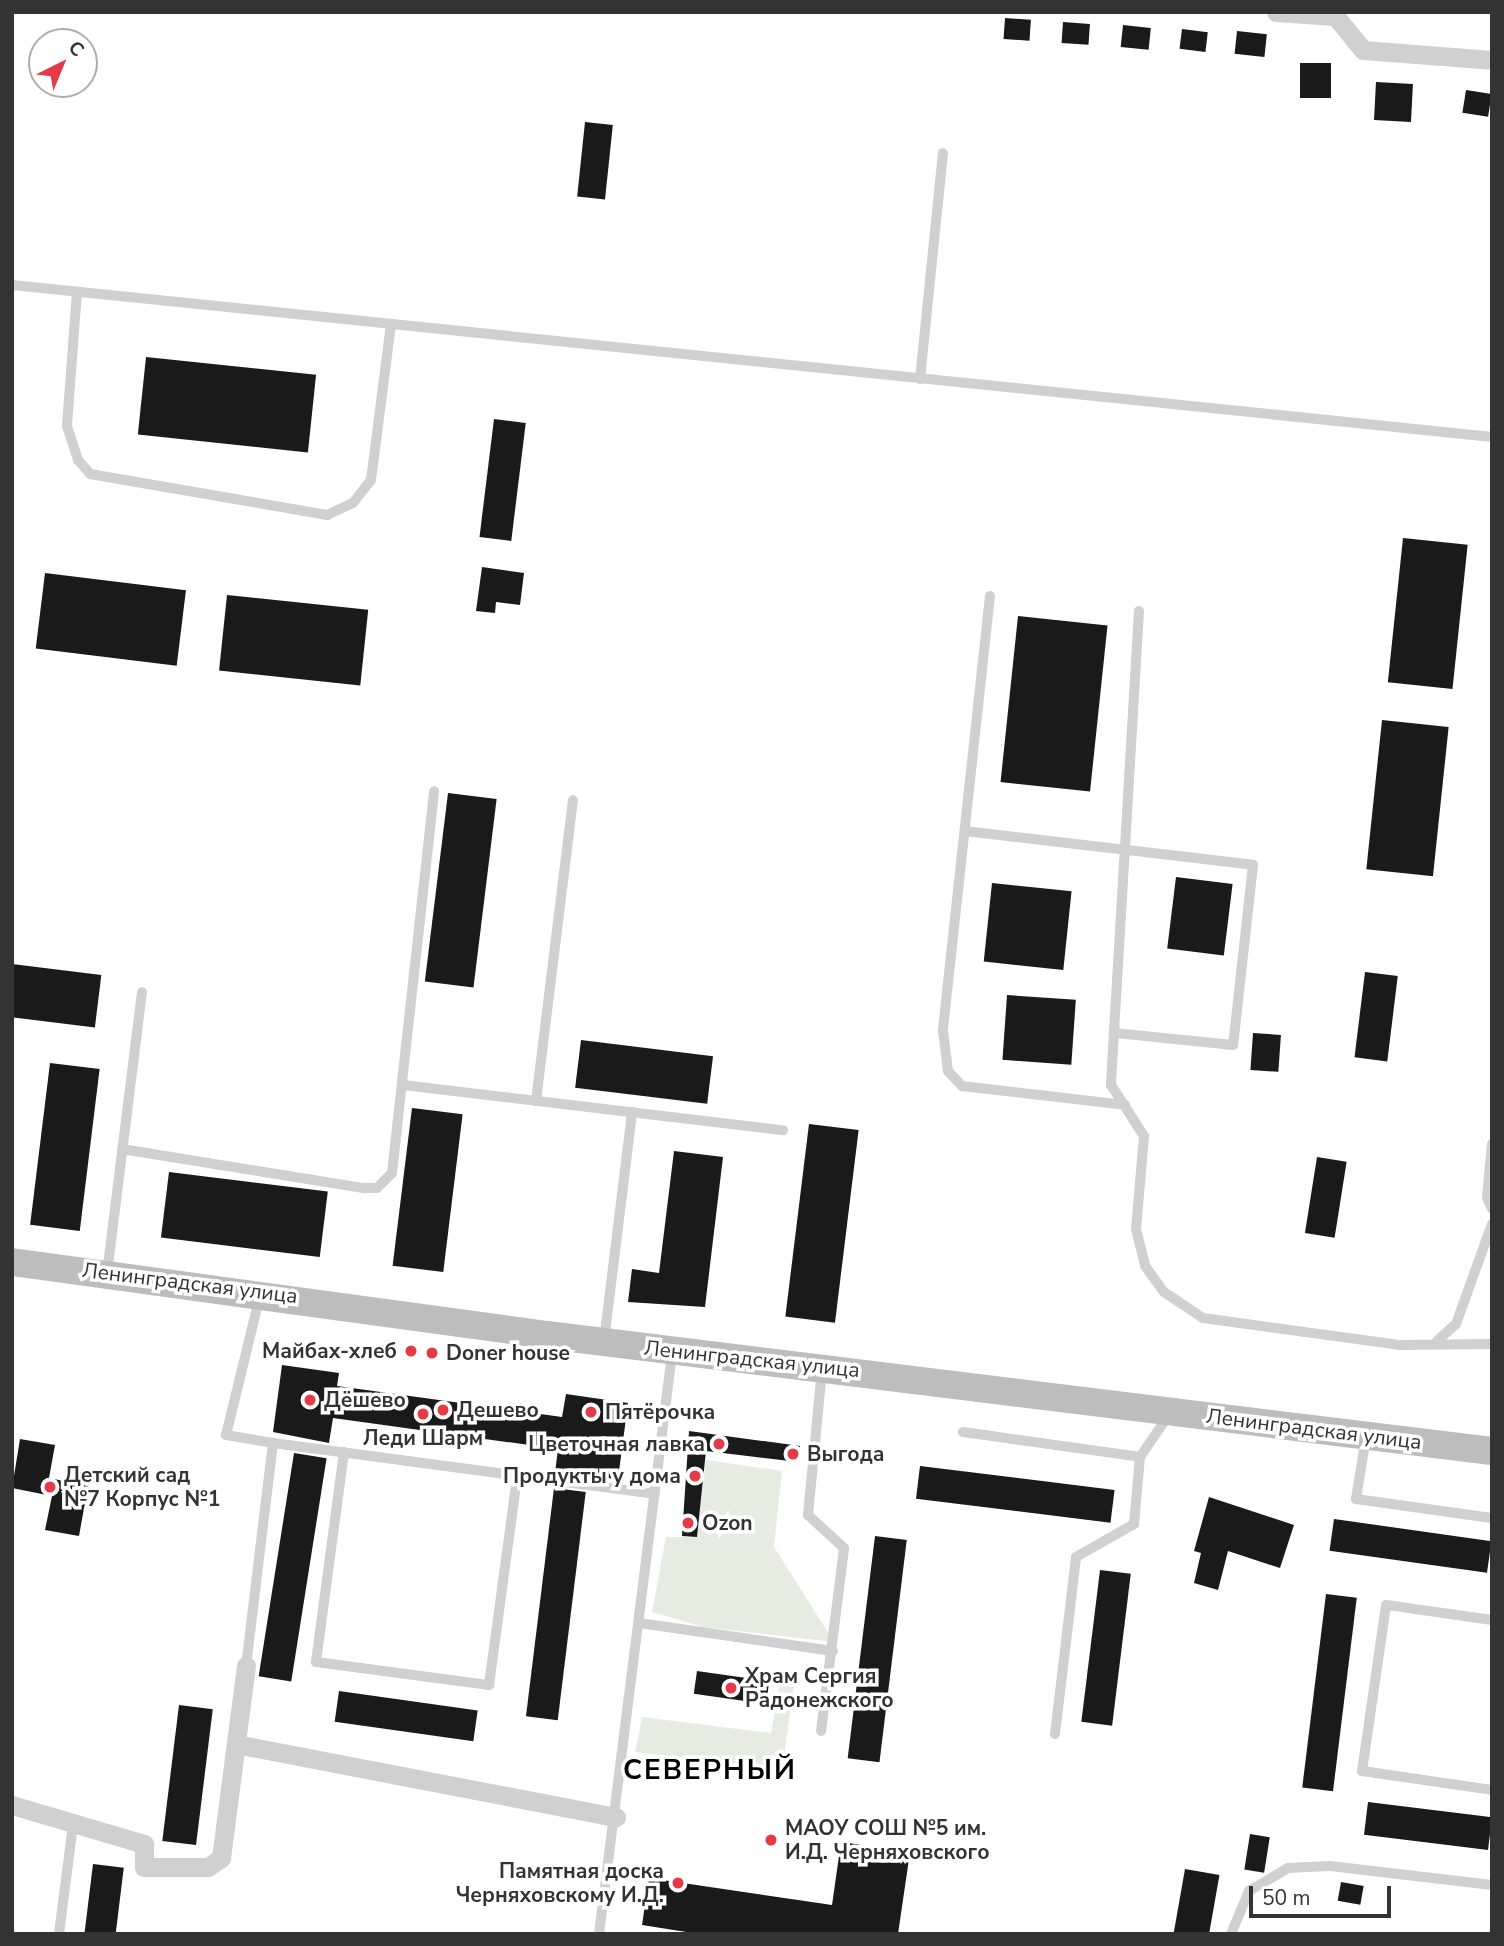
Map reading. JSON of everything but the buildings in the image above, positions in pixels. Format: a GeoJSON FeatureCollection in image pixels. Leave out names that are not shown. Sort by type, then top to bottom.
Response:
{"type":"FeatureCollection","features":[{"type":"Feature","properties":{"kind":"street"},"geometry":{"type":"LineString","coordinates":[[1276,12],[1333,14],[1363,50],[1492,60]]}},
{"type":"Feature","properties":{"kind":"street","name":"Ленинградская улица"},"geometry":{"type":"LineString","coordinates":[[12,1262],[261,1292],[603,1342],[822,1366],[1492,1451]]}},
{"type":"Feature","properties":{"kind":"street"},"geometry":{"type":"LineString","coordinates":[[12,1805],[144,1844],[144,1867],[208,1867],[221,1858],[246,1667]]}},
{"type":"Feature","properties":{"kind":"street"},"geometry":{"type":"LineString","coordinates":[[236,1744],[616,1818]]}},
{"type":"Feature","properties":{"kind":"lane"},"geometry":{"type":"LineString","coordinates":[[920,379],[943,153]]}},
{"type":"Feature","properties":{"kind":"lane"},"geometry":{"type":"LineString","coordinates":[[12,285],[1492,437]]}},
{"type":"Feature","properties":{"kind":"lane"},"geometry":{"type":"LineString","coordinates":[[77,292],[67,426],[74,452],[90,474],[327,515],[353,503],[370,480],[391,324]]}},
{"type":"Feature","properties":{"kind":"lane"},"geometry":{"type":"LineString","coordinates":[[990,596],[943,1031],[953,1080],[1125,1105]]}},
{"type":"Feature","properties":{"kind":"lane"},"geometry":{"type":"LineString","coordinates":[[1139,611],[1122,850],[1111,1085],[1144,1136],[1136,1230],[1145,1266],[1180,1307],[1203,1318],[1399,1345],[1437,1341],[1492,1344]]}},
{"type":"Feature","properties":{"kind":"lane"},"geometry":{"type":"LineString","coordinates":[[122,1149],[377,1188],[393,1173],[434,792]]}},
{"type":"Feature","properties":{"kind":"lane"},"geometry":{"type":"LineString","coordinates":[[536,1101],[573,800]]}},
{"type":"Feature","properties":{"kind":"lane"},"geometry":{"type":"LineString","coordinates":[[965,831],[1253,865],[1233,1045],[1114,1033]]}},
{"type":"Feature","properties":{"kind":"lane"},"geometry":{"type":"LineString","coordinates":[[107,1273],[142,992]]}},
{"type":"Feature","properties":{"kind":"lane"},"geometry":{"type":"LineString","coordinates":[[403,1085],[783,1130]]}},
{"type":"Feature","properties":{"kind":"lane"},"geometry":{"type":"LineString","coordinates":[[603,1342],[632,1112]]}},
{"type":"Feature","properties":{"kind":"lane"},"geometry":{"type":"LineString","coordinates":[[1492,1144],[1492,1209]]}},
{"type":"Feature","properties":{"kind":"lane"},"geometry":{"type":"LineString","coordinates":[[1437,1341],[1456,1324],[1492,1224]]}},
{"type":"Feature","properties":{"kind":"lane"},"geometry":{"type":"LineString","coordinates":[[261,1292],[226,1435],[655,1494]]}},
{"type":"Feature","properties":{"kind":"lane"},"geometry":{"type":"LineString","coordinates":[[600,1934],[672,1350]]}},
{"type":"Feature","properties":{"kind":"lane"},"geometry":{"type":"LineString","coordinates":[[821,1731],[844,1548],[808,1515],[822,1366]]}},
{"type":"Feature","properties":{"kind":"lane"},"geometry":{"type":"LineString","coordinates":[[1055,1734],[1076,1558],[1134,1524],[1140,1457],[1173,1410]]}},
{"type":"Feature","properties":{"kind":"lane"},"geometry":{"type":"LineString","coordinates":[[964,1432],[1140,1457]]}},
{"type":"Feature","properties":{"kind":"lane"},"geometry":{"type":"LineString","coordinates":[[1366,1436],[1356,1499],[1492,1518]]}},
{"type":"Feature","properties":{"kind":"lane"},"geometry":{"type":"LineString","coordinates":[[246,1667],[274,1443]]}},
{"type":"Feature","properties":{"kind":"lane"},"geometry":{"type":"LineString","coordinates":[[344,1452],[316,1662],[489,1685],[517,1477]]}},
{"type":"Feature","properties":{"kind":"lane"},"geometry":{"type":"LineString","coordinates":[[1492,1620],[1386,1605],[1362,1771],[1492,1790]]}},
{"type":"Feature","properties":{"kind":"lane"},"geometry":{"type":"LineString","coordinates":[[639,1623],[833,1651]]}},
{"type":"Feature","properties":{"kind":"lane"},"geometry":{"type":"LineString","coordinates":[[58,1934],[73,1824]]}},
{"type":"Feature","properties":{"kind":"lane"},"geometry":{"type":"LineString","coordinates":[[1231,1934],[1249,1891],[1288,1868],[1330,1866],[1492,1885]]}},
{"type":"Feature","properties":{"kind":"shaded area"},"geometry":{"type":"Polygon","coordinates":[[[706,1460],[782,1471],[774,1547],[834,1642],[703,1627],[652,1612],[666,1537],[697,1537],[706,1460]]]}},
{"type":"Feature","properties":{"kind":"shaded area"},"geometry":{"type":"Polygon","coordinates":[[[781,1676],[795,1677],[782,1771],[635,1752],[642,1717],[771,1733],[781,1676]]]}},
{"type":"Feature","properties":{"kind":"place","name":"Майбах-хлеб"},"geometry":{"type":"Point","coordinates":[411,1351]}},
{"type":"Feature","properties":{"kind":"place","name":"Doner house"},"geometry":{"type":"Point","coordinates":[432,1353]}},
{"type":"Feature","properties":{"kind":"place","name":"Дёшево"},"geometry":{"type":"Point","coordinates":[310,1400]}},
{"type":"Feature","properties":{"kind":"place","name":"Дешево"},"geometry":{"type":"Point","coordinates":[443,1410]}},
{"type":"Feature","properties":{"kind":"place","name":"Пятёрочка"},"geometry":{"type":"Point","coordinates":[591,1412]}},
{"type":"Feature","properties":{"kind":"place","name":"Леди Шарм"},"geometry":{"type":"Point","coordinates":[423,1414]}},
{"type":"Feature","properties":{"kind":"place","name":"Цветочная лавка"},"geometry":{"type":"Point","coordinates":[719,1444]}},
{"type":"Feature","properties":{"kind":"place","name":"Выгода"},"geometry":{"type":"Point","coordinates":[793,1454]}},
{"type":"Feature","properties":{"kind":"place","name":"Продукты у дома"},"geometry":{"type":"Point","coordinates":[695,1476]}},
{"type":"Feature","properties":{"kind":"place","name":"Детский сад №7 Корпус №1"},"geometry":{"type":"Point","coordinates":[50,1487]}},
{"type":"Feature","properties":{"kind":"place","name":"Ozon"},"geometry":{"type":"Point","coordinates":[688,1523]}},
{"type":"Feature","properties":{"kind":"place","name":"Храм Сергия Радонежского"},"geometry":{"type":"Point","coordinates":[731,1688]}},
{"type":"Feature","properties":{"kind":"place","name":"МАОУ СОШ №5 им. И.Д. Черняховского"},"geometry":{"type":"Point","coordinates":[771,1840]}},
{"type":"Feature","properties":{"kind":"place","name":"Памятная доска Черняховскому И.Д."},"geometry":{"type":"Point","coordinates":[678,1883]}},
{"type":"Feature","properties":{"kind":"district","name":"СЕВЕРНЫЙ"},"geometry":{"type":"Point","coordinates":[710,1770]}}]}
